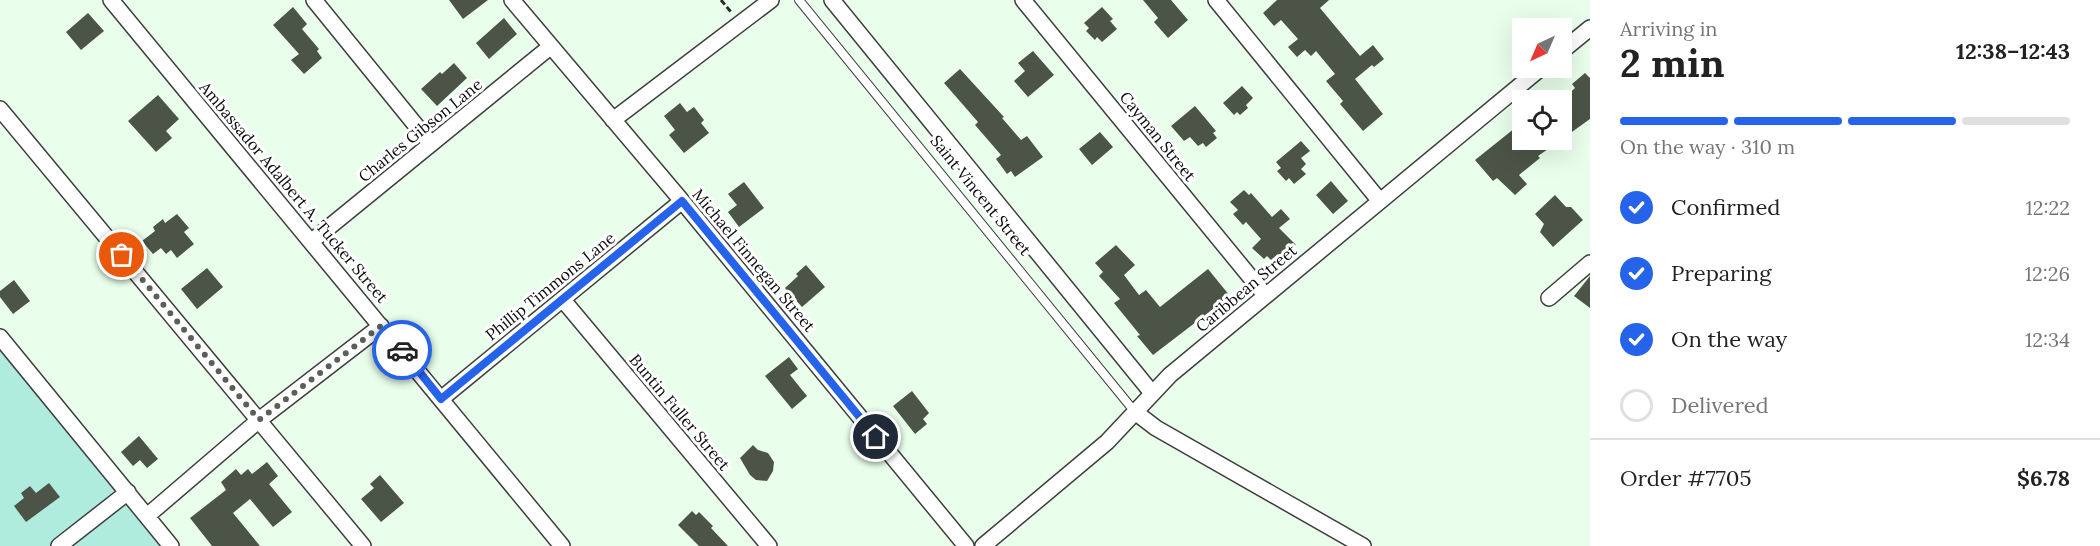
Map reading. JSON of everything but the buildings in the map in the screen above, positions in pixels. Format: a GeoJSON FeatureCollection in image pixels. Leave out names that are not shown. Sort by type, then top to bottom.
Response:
{"type":"FeatureCollection","features":[{"type":"Feature","properties":{"kind":"street","name":"Ambassador Adalbert A. Tucker Street"},"geometry":{"type":"LineString","coordinates":[[111,0],[562,546]]}},
{"type":"Feature","properties":{"kind":"street"},"geometry":{"type":"LineString","coordinates":[[314,0],[431,144]]}},
{"type":"Feature","properties":{"kind":"street","name":"Michael Finnegan Street"},"geometry":{"type":"LineString","coordinates":[[512,0],[682,201],[966,546]]}},
{"type":"Feature","properties":{"kind":"street"},"geometry":{"type":"LineString","coordinates":[[613,120],[771,0]]}},
{"type":"Feature","properties":{"kind":"street","name":"Saint Vincent Street"},"geometry":{"type":"LineString","coordinates":[[832,0],[1152,393]]}},
{"type":"Feature","properties":{"kind":"street","name":"Cayman Street"},"geometry":{"type":"LineString","coordinates":[[1023,0],[1265,295]]}},
{"type":"Feature","properties":{"kind":"street"},"geometry":{"type":"LineString","coordinates":[[1216,0],[1379,200]]}},
{"type":"Feature","properties":{"kind":"street"},"geometry":{"type":"LineString","coordinates":[[1572,43],[1590,28]]}},
{"type":"Feature","properties":{"kind":"street","name":"Charles Gibson Lane"},"geometry":{"type":"LineString","coordinates":[[312,241],[550,47]]}},
{"type":"Feature","properties":{"kind":"street","name":"Caribbean Street"},"geometry":{"type":"LineString","coordinates":[[983,546],[1107,442],[1170,375],[1379,200],[1530,78]]}},
{"type":"Feature","properties":{"kind":"street"},"geometry":{"type":"LineString","coordinates":[[0,109],[363,546]]}},
{"type":"Feature","properties":{"kind":"street","name":"Phillip Timmons Lane"},"geometry":{"type":"LineString","coordinates":[[441,399],[682,201]]}},
{"type":"Feature","properties":{"kind":"street"},"geometry":{"type":"LineString","coordinates":[[1549,298],[1590,263]]}},
{"type":"Feature","properties":{"kind":"street","name":"Buntin Fuller Street"},"geometry":{"type":"LineString","coordinates":[[563,300],[769,546]]}},
{"type":"Feature","properties":{"kind":"street"},"geometry":{"type":"LineString","coordinates":[[147,516],[259,420],[381,326]]}},
{"type":"Feature","properties":{"kind":"street"},"geometry":{"type":"LineString","coordinates":[[0,337],[171,546]]}},
{"type":"Feature","properties":{"kind":"street"},"geometry":{"type":"LineString","coordinates":[[1135,412],[1156,428],[1363,546]]}},
{"type":"Feature","properties":{"kind":"street"},"geometry":{"type":"LineString","coordinates":[[59,546],[128,492]]}},
{"type":"Feature","properties":{"kind":"lane","name":"Saint Vincent Street"},"geometry":{"type":"LineString","coordinates":[[800,0],[1135,412]]}},
{"type":"Feature","properties":{"kind":"shaded area"},"geometry":{"type":"Polygon","coordinates":[[[0,350],[165,546],[0,546],[0,350]]]}},
{"type":"Feature","properties":{"kind":"way so far"},"geometry":{"type":"LineString","coordinates":[[122,255],[259,420],[381,326],[402,350]]}},
{"type":"Feature","properties":{"kind":"route"},"geometry":{"type":"LineString","coordinates":[[402,350],[441,399],[682,201],[876,437]]}}]}
